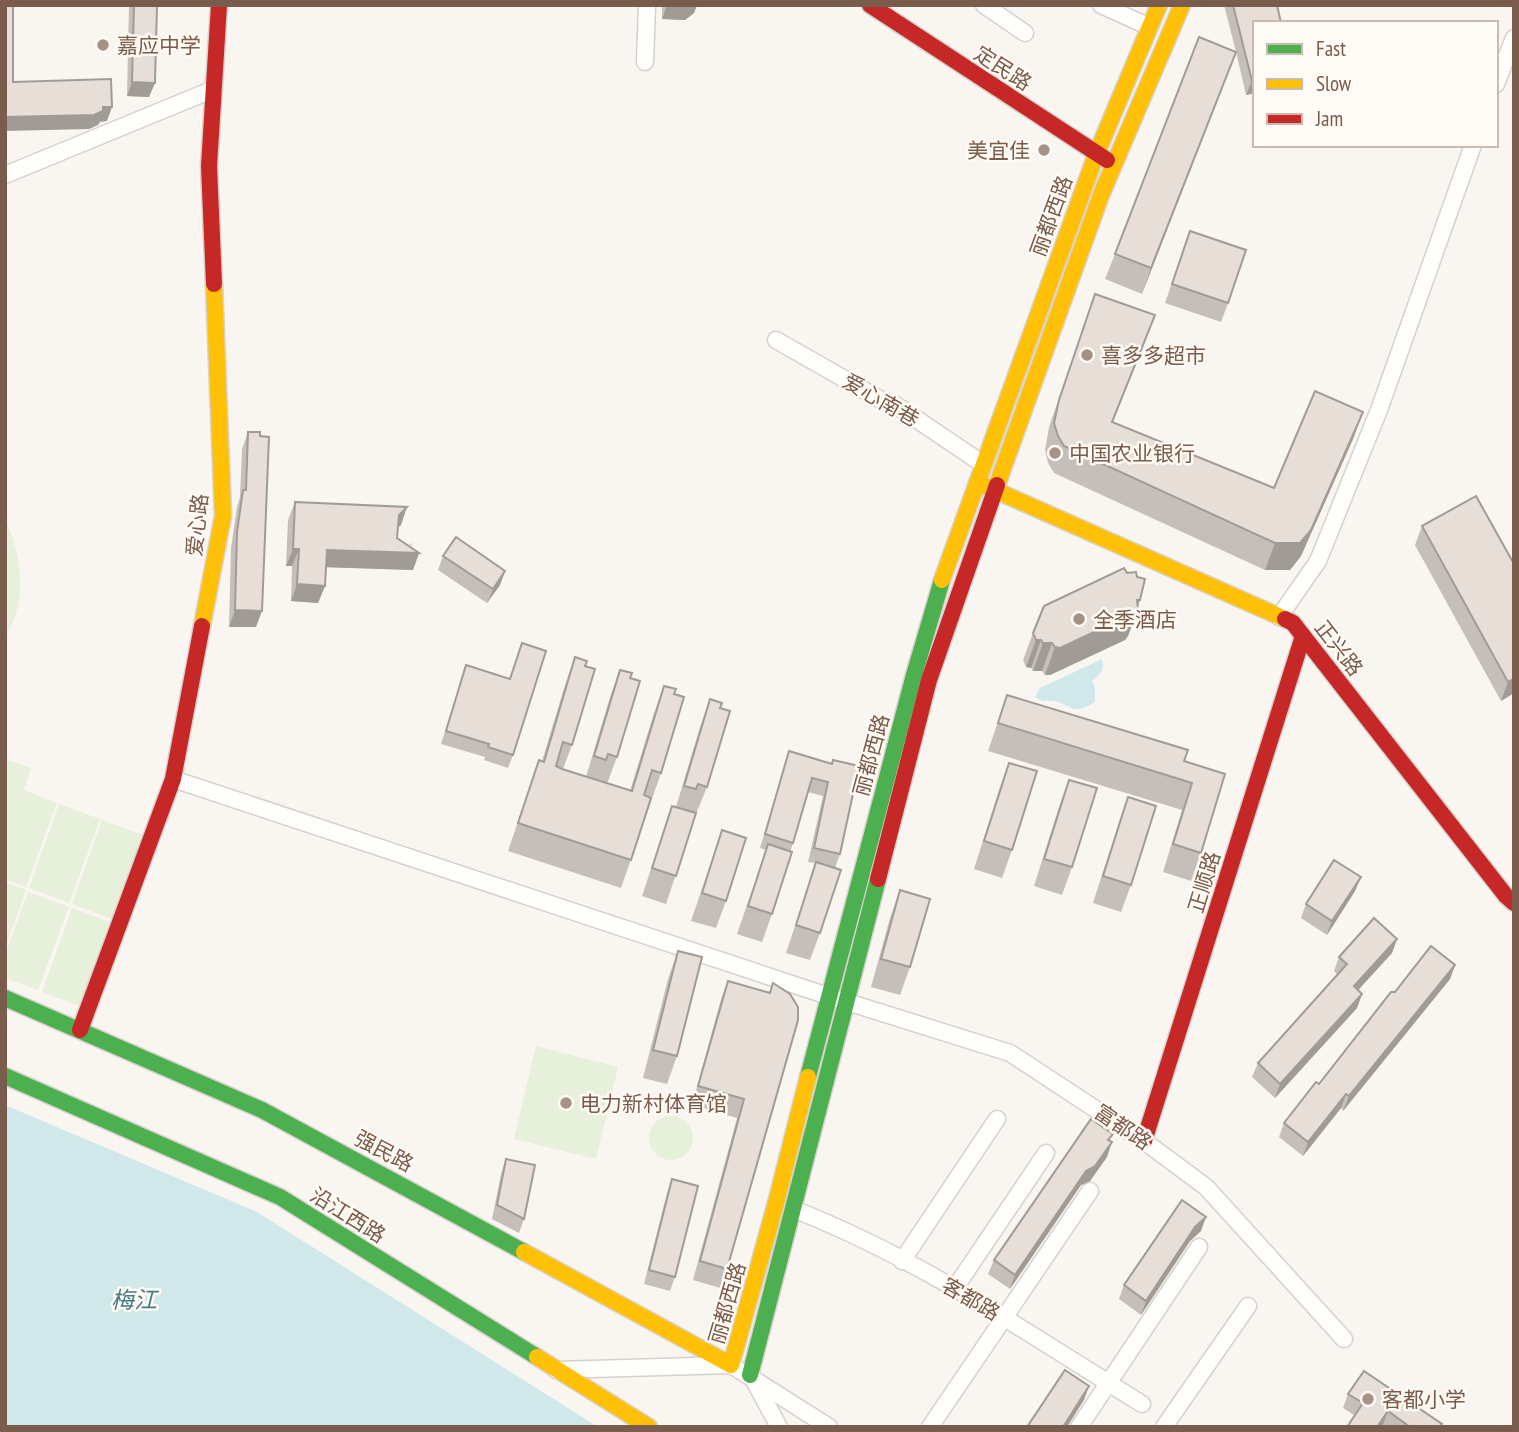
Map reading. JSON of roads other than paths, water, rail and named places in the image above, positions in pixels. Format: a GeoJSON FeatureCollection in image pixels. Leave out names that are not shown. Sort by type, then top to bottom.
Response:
{"type":"FeatureCollection","features":[{"type":"Feature","properties":{"kind":"street","name":"爱心路"},"geometry":{"type":"LineString","coordinates":[[80,1030],[173,779],[223,516],[209,166],[219,5]]}},
{"type":"Feature","properties":{"kind":"street"},"geometry":{"type":"LineString","coordinates":[[645,62],[647,5]]}},
{"type":"Feature","properties":{"kind":"street","name":"定民路"},"geometry":{"type":"LineString","coordinates":[[870,5],[1096,155],[1114,164]]}},
{"type":"Feature","properties":{"kind":"street"},"geometry":{"type":"LineString","coordinates":[[984,5],[1024,33]]}},
{"type":"Feature","properties":{"kind":"street"},"geometry":{"type":"LineString","coordinates":[[1101,5],[1150,27]]}},
{"type":"Feature","properties":{"kind":"street","name":"丽都西路"},"geometry":{"type":"LineString","coordinates":[[555,1370],[731,1365],[914,675],[944,573],[1096,155],[1159,5]]}},
{"type":"Feature","properties":{"kind":"street","name":"丽都西路"},"geometry":{"type":"LineString","coordinates":[[750,1375],[929,680],[994,490],[1114,164],[1182,5]]}},
{"type":"Feature","properties":{"kind":"street"},"geometry":{"type":"LineString","coordinates":[[1498,79],[1514,38]]}},
{"type":"Feature","properties":{"kind":"street"},"geometry":{"type":"LineString","coordinates":[[5,175],[214,89]]}},
{"type":"Feature","properties":{"kind":"street"},"geometry":{"type":"LineString","coordinates":[[1279,617],[1318,561],[1379,410],[1472,147]]}},
{"type":"Feature","properties":{"kind":"street","name":"爱心南巷"},"geometry":{"type":"LineString","coordinates":[[776,340],[883,401],[894,404],[984,464]]}},
{"type":"Feature","properties":{"kind":"street","name":"正兴路"},"geometry":{"type":"LineString","coordinates":[[978,482],[1293,623],[1514,903]]}},
{"type":"Feature","properties":{"kind":"street","name":"正顺路"},"geometry":{"type":"LineString","coordinates":[[1144,1141],[1303,636]]}},
{"type":"Feature","properties":{"kind":"street","name":"富都路"},"geometry":{"type":"LineString","coordinates":[[173,779],[845,1002],[1010,1053],[1144,1141],[1206,1187],[1344,1339]]}},
{"type":"Feature","properties":{"kind":"street","name":"强民路"},"geometry":{"type":"LineString","coordinates":[[5,998],[262,1110],[731,1365]]}},
{"type":"Feature","properties":{"kind":"street","name":"沿江西路"},"geometry":{"type":"LineString","coordinates":[[5,1076],[280,1197],[649,1427]]}},
{"type":"Feature","properties":{"kind":"street"},"geometry":{"type":"LineString","coordinates":[[902,1261],[998,1119]]}},
{"type":"Feature","properties":{"kind":"street"},"geometry":{"type":"LineString","coordinates":[[955,1288],[1046,1153]]}},
{"type":"Feature","properties":{"kind":"street"},"geometry":{"type":"LineString","coordinates":[[930,1427],[1090,1191]]}},
{"type":"Feature","properties":{"kind":"street","name":"客都路"},"geometry":{"type":"LineString","coordinates":[[793,1209],[839,1227],[955,1288],[1142,1404]]}},
{"type":"Feature","properties":{"kind":"street"},"geometry":{"type":"LineString","coordinates":[[1079,1427],[1199,1247]]}},
{"type":"Feature","properties":{"kind":"street"},"geometry":{"type":"LineString","coordinates":[[1164,1427],[1248,1306]]}},
{"type":"Feature","properties":{"kind":"street"},"geometry":{"type":"LineString","coordinates":[[731,1365],[829,1427]]}},
{"type":"Feature","properties":{"kind":"street"},"geometry":{"type":"LineString","coordinates":[[750,1375],[779,1427]]}},
{"type":"Feature","properties":{"kind":"water"},"geometry":{"type":"Polygon","coordinates":[[[1102,659],[1102,671],[1092,681],[1095,702],[1073,709],[1059,702],[1043,701],[1035,697],[1040,688],[1102,659]]]}},
{"type":"Feature","properties":{"kind":"water","name":"梅江"},"geometry":{"type":"Polygon","coordinates":[[[5,1105],[257,1212],[598,1427],[5,1427],[5,1105]]]}},
{"type":"Feature","properties":{"kind":"place","name":"嘉应中学"},"geometry":{"type":"Point","coordinates":[103,45]}},
{"type":"Feature","properties":{"kind":"place","name":"美宜佳"},"geometry":{"type":"Point","coordinates":[1044,150]}},
{"type":"Feature","properties":{"kind":"place","name":"喜多多超市"},"geometry":{"type":"Point","coordinates":[1087,355]}},
{"type":"Feature","properties":{"kind":"place","name":"中国农业银行"},"geometry":{"type":"Point","coordinates":[1055,453]}},
{"type":"Feature","properties":{"kind":"place","name":"全季酒店"},"geometry":{"type":"Point","coordinates":[1079,619]}},
{"type":"Feature","properties":{"kind":"place","name":"电力新村体育馆"},"geometry":{"type":"Point","coordinates":[566,1103]}},
{"type":"Feature","properties":{"kind":"place","name":"客都小学"},"geometry":{"type":"Point","coordinates":[1368,1399]}}]}
